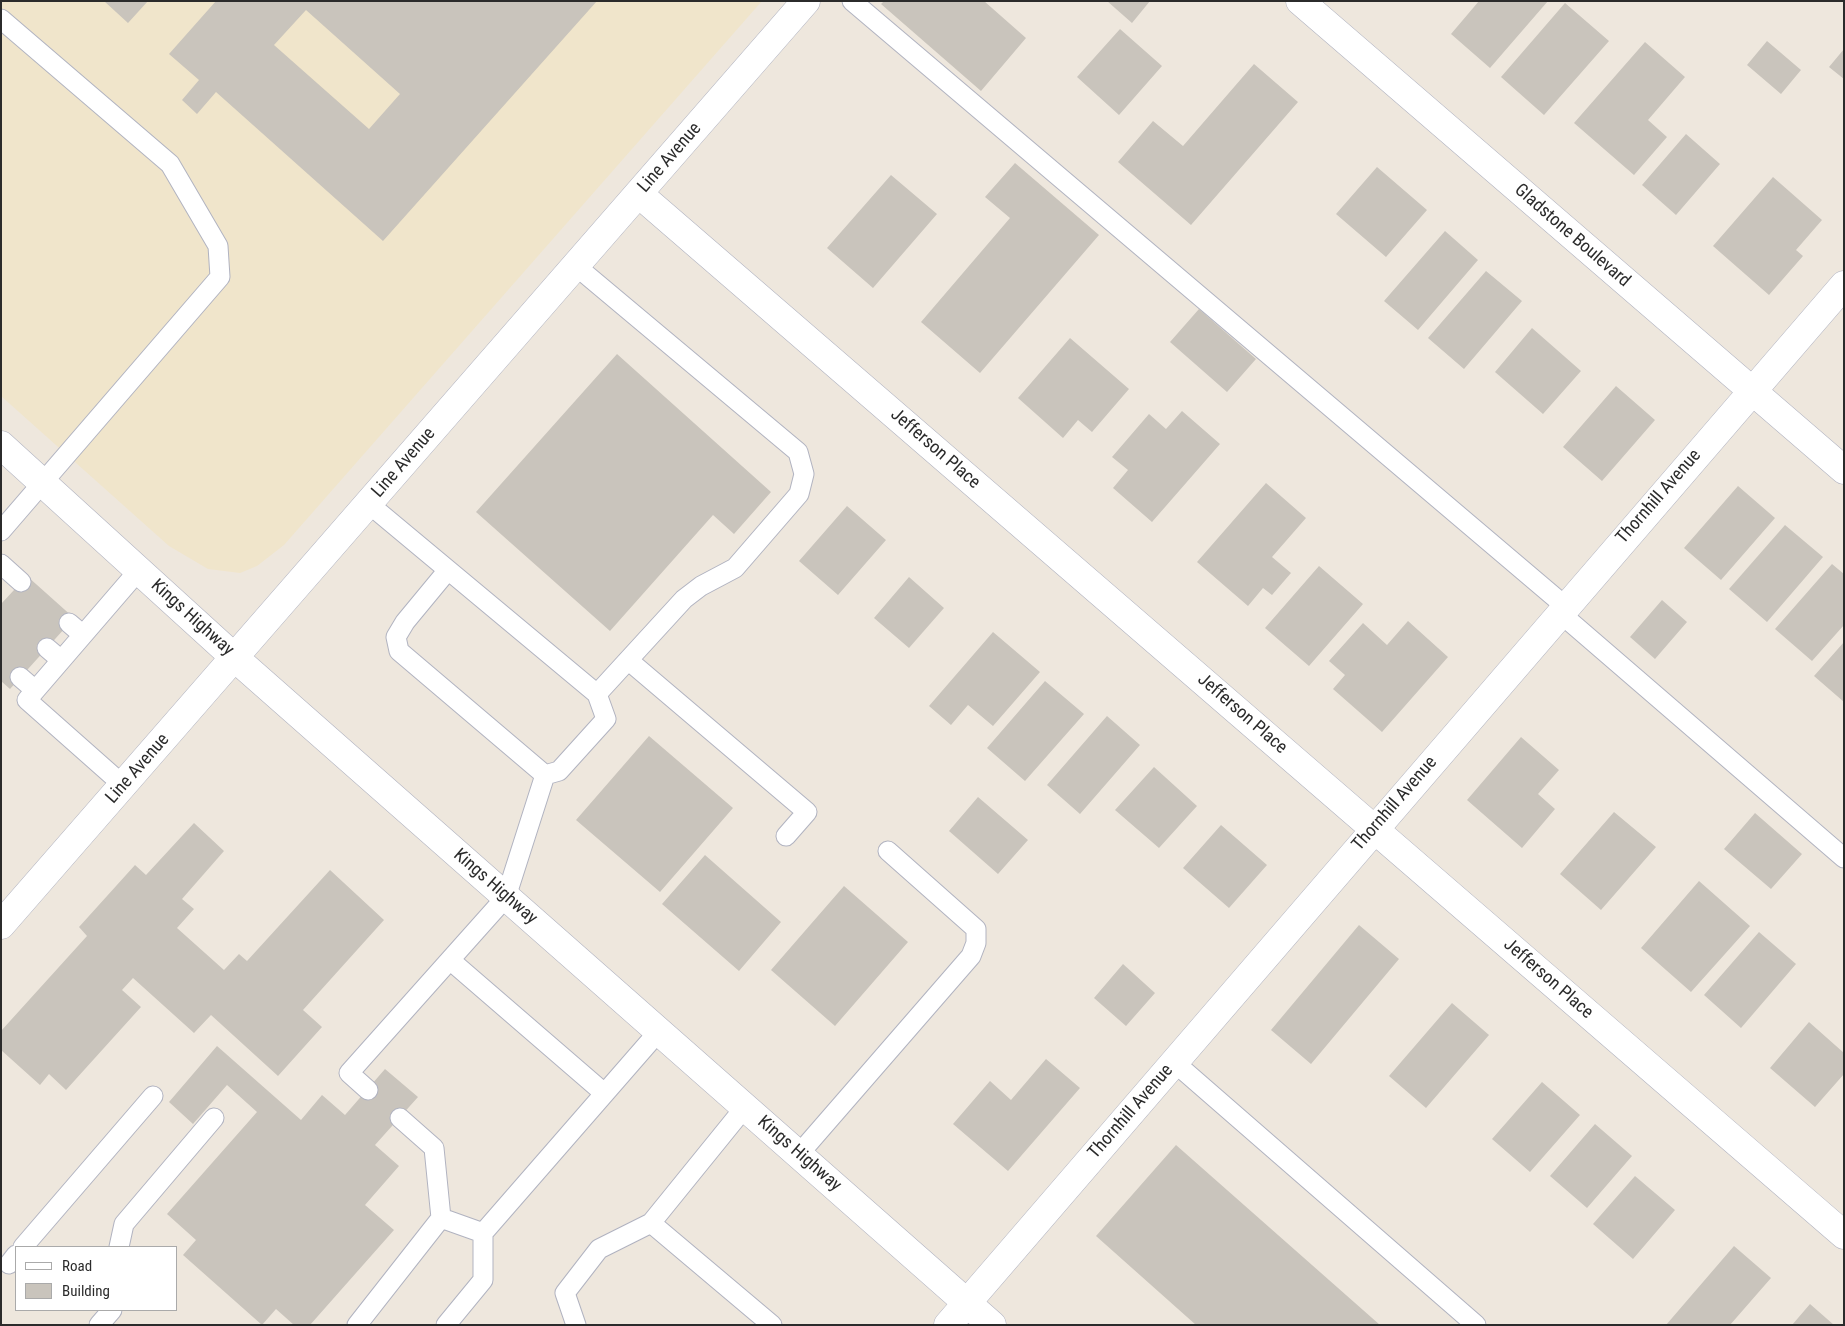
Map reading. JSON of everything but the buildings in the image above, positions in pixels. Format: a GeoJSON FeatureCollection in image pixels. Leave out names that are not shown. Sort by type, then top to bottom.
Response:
{"type":"FeatureCollection","features":[{"type":"Feature","properties":{"kind":"street","name":"Line Avenue"},"geometry":{"type":"LineString","coordinates":[[1,925],[806,1]]}},
{"type":"Feature","properties":{"kind":"street","name":"Gladstone Boulevard"},"geometry":{"type":"LineString","coordinates":[[1300,1],[1844,470]]}},
{"type":"Feature","properties":{"kind":"street","name":"Jefferson Place"},"geometry":{"type":"LineString","coordinates":[[639,194],[1844,1235]]}},
{"type":"Feature","properties":{"kind":"street","name":"Thornhill Avenue"},"geometry":{"type":"LineString","coordinates":[[948,1325],[1751,390],[1844,285]]}},
{"type":"Feature","properties":{"kind":"street","name":"Kings Highway"},"geometry":{"type":"LineString","coordinates":[[1,445],[235,658],[992,1325]]}},
{"type":"Feature","properties":{"kind":"lane"},"geometry":{"type":"LineString","coordinates":[[852,1],[1562,610],[1844,858]]}},
{"type":"Feature","properties":{"kind":"lane"},"geometry":{"type":"LineString","coordinates":[[1,19],[170,164],[218,246],[220,277],[1,531]]}},
{"type":"Feature","properties":{"kind":"lane"},"geometry":{"type":"LineString","coordinates":[[576,266],[798,452],[804,474],[799,494],[735,568],[701,586],[684,599],[597,694]]}},
{"type":"Feature","properties":{"kind":"lane"},"geometry":{"type":"LineString","coordinates":[[368,504],[597,694],[606,719],[559,771],[545,775]]}},
{"type":"Feature","properties":{"kind":"lane"},"geometry":{"type":"LineString","coordinates":[[1,564],[21,582]]}},
{"type":"Feature","properties":{"kind":"lane"},"geometry":{"type":"LineString","coordinates":[[123,785],[27,700],[35,690],[54,654],[76,629],[140,570]]}},
{"type":"Feature","properties":{"kind":"lane"},"geometry":{"type":"LineString","coordinates":[[448,570],[405,622],[396,637],[399,651],[545,775]]}},
{"type":"Feature","properties":{"kind":"lane"},"geometry":{"type":"LineString","coordinates":[[628,660],[807,812],[786,836]]}},
{"type":"Feature","properties":{"kind":"lane"},"geometry":{"type":"LineString","coordinates":[[20,677],[35,690]]}},
{"type":"Feature","properties":{"kind":"lane"},"geometry":{"type":"LineString","coordinates":[[368,1090],[349,1073],[506,897],[545,775]]}},
{"type":"Feature","properties":{"kind":"lane"},"geometry":{"type":"LineString","coordinates":[[799,1154],[971,956],[976,943],[976,929],[888,852]]}},
{"type":"Feature","properties":{"kind":"lane"},"geometry":{"type":"LineString","coordinates":[[450,960],[604,1093]]}},
{"type":"Feature","properties":{"kind":"lane"},"geometry":{"type":"LineString","coordinates":[[454,1322],[483,1280],[483,1233],[659,1031]]}},
{"type":"Feature","properties":{"kind":"lane"},"geometry":{"type":"LineString","coordinates":[[1174,1062],[1476,1325]]}},
{"type":"Feature","properties":{"kind":"lane"},"geometry":{"type":"LineString","coordinates":[[24,1246],[153,1096]]}},
{"type":"Feature","properties":{"kind":"lane"},"geometry":{"type":"LineString","coordinates":[[576,1325],[565,1293],[599,1249],[650,1223],[745,1107]]}},
{"type":"Feature","properties":{"kind":"lane"},"geometry":{"type":"LineString","coordinates":[[119,1246],[124,1224],[214,1118]]}},
{"type":"Feature","properties":{"kind":"lane"},"geometry":{"type":"LineString","coordinates":[[357,1325],[441,1218],[434,1148],[400,1118]]}},
{"type":"Feature","properties":{"kind":"lane"},"geometry":{"type":"LineString","coordinates":[[441,1218],[483,1233]]}},
{"type":"Feature","properties":{"kind":"lane"},"geometry":{"type":"LineString","coordinates":[[650,1223],[772,1325]]}},
{"type":"Feature","properties":{"kind":"lane"},"geometry":{"type":"LineString","coordinates":[[100,1325],[111,1311]]}},
{"type":"Feature","properties":{"kind":"shaded area"},"geometry":{"type":"Polygon","coordinates":[[[1,1],[762,1],[284,545],[257,566],[240,573],[208,569],[169,546],[1,396],[1,1]]]}}]}
